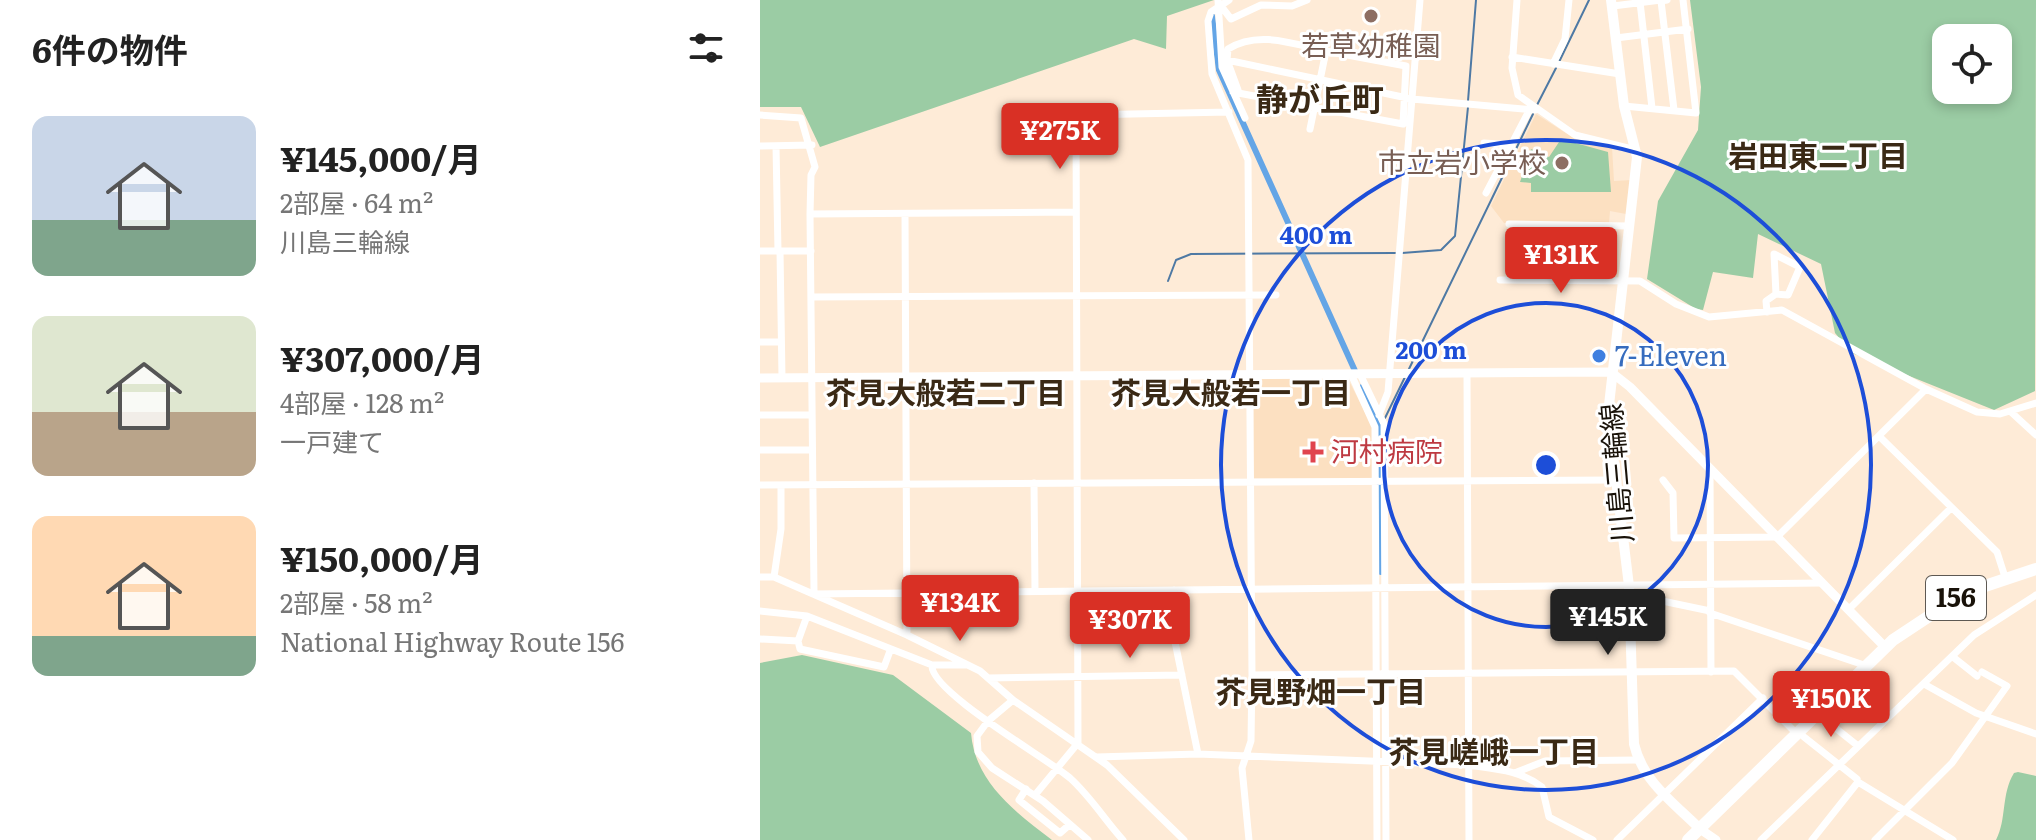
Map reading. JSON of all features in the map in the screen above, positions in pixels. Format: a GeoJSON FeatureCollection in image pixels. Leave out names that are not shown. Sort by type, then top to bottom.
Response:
{"type":"FeatureCollection","features":[{"type":"Feature","properties":{"kind":"highway","name":"156"},"geometry":{"type":"LineString","coordinates":[[1688,840],[1702,834],[1801,735],[1864,665],[1885,647],[1964,593],[2036,569]]}},
{"type":"Feature","properties":{"kind":"main road","name":"川島三輪線"},"geometry":{"type":"LineString","coordinates":[[1612,3],[1624,106],[1636,150],[1608,425],[1629,590],[1634,744],[1638,760],[1664,795],[1702,834]]}},
{"type":"Feature","properties":{"kind":"street"},"geometry":{"type":"LineString","coordinates":[[1229,0],[1219,4],[1208,21],[1209,59],[1248,160],[1252,675],[1251,741],[1242,768],[1249,840]]}},
{"type":"Feature","properties":{"kind":"street"},"geometry":{"type":"LineString","coordinates":[[1219,4],[1231,19],[1261,5],[1292,6],[1307,0]]}},
{"type":"Feature","properties":{"kind":"street"},"geometry":{"type":"LineString","coordinates":[[1379,415],[1388,392],[1407,165],[1409,98],[1420,0]]}},
{"type":"Feature","properties":{"kind":"street"},"geometry":{"type":"LineString","coordinates":[[1517,0],[1512,57],[1515,88],[1532,110],[1575,135],[1636,150]]}},
{"type":"Feature","properties":{"kind":"street"},"geometry":{"type":"LineString","coordinates":[[1553,64],[1565,39],[1569,0]]}},
{"type":"Feature","properties":{"kind":"street"},"geometry":{"type":"LineString","coordinates":[[1612,3],[1663,0],[1674,110]]}},
{"type":"Feature","properties":{"kind":"street"},"geometry":{"type":"LineString","coordinates":[[1624,106],[1696,113],[1683,0]]}},
{"type":"Feature","properties":{"kind":"street"},"geometry":{"type":"LineString","coordinates":[[1640,2],[1652,108]]}},
{"type":"Feature","properties":{"kind":"street"},"geometry":{"type":"LineString","coordinates":[[1219,4],[1222,67],[1235,91]]}},
{"type":"Feature","properties":{"kind":"street"},"geometry":{"type":"LineString","coordinates":[[1616,38],[1688,29]]}},
{"type":"Feature","properties":{"kind":"street"},"geometry":{"type":"LineString","coordinates":[[1235,91],[1403,124],[1409,98],[1406,66],[1264,38],[1237,43],[1228,49],[1227,60],[1235,91],[1245,118]]}},
{"type":"Feature","properties":{"kind":"street"},"geometry":{"type":"LineString","coordinates":[[1310,129],[1326,51]]}},
{"type":"Feature","properties":{"kind":"street"},"geometry":{"type":"LineString","coordinates":[[1512,57],[1620,74]]}},
{"type":"Feature","properties":{"kind":"street"},"geometry":{"type":"LineString","coordinates":[[1227,60],[1409,98],[1532,110]]}},
{"type":"Feature","properties":{"kind":"street"},"geometry":{"type":"LineString","coordinates":[[1486,193],[1532,110]]}},
{"type":"Feature","properties":{"kind":"street"},"geometry":{"type":"LineString","coordinates":[[1035,795],[1078,743],[1075,212],[1078,115],[1229,112]]}},
{"type":"Feature","properties":{"kind":"street"},"geometry":{"type":"LineString","coordinates":[[760,115],[801,118],[812,145],[815,167],[811,175],[810,214],[814,593]]}},
{"type":"Feature","properties":{"kind":"street"},"geometry":{"type":"LineString","coordinates":[[1484,143],[1512,145]]}},
{"type":"Feature","properties":{"kind":"street"},"geometry":{"type":"LineString","coordinates":[[760,146],[812,145]]}},
{"type":"Feature","properties":{"kind":"street"},"geometry":{"type":"LineString","coordinates":[[776,146],[782,377]]}},
{"type":"Feature","properties":{"kind":"street"},"geometry":{"type":"LineString","coordinates":[[810,214],[1075,212]]}},
{"type":"Feature","properties":{"kind":"street"},"geometry":{"type":"LineString","coordinates":[[905,214],[907,635]]}},
{"type":"Feature","properties":{"kind":"street"},"geometry":{"type":"LineString","coordinates":[[1509,224],[1628,226]]}},
{"type":"Feature","properties":{"kind":"street"},"geometry":{"type":"LineString","coordinates":[[760,251],[811,251]]}},
{"type":"Feature","properties":{"kind":"street"},"geometry":{"type":"LineString","coordinates":[[1767,312],[1766,301],[1776,294],[1788,295],[1800,267],[1774,254],[1776,294]]}},
{"type":"Feature","properties":{"kind":"street"},"geometry":{"type":"LineString","coordinates":[[1500,280],[1622,279],[1640,281],[1702,316],[1725,318],[1788,312],[1926,389],[1977,412],[2011,412],[2036,403]]}},
{"type":"Feature","properties":{"kind":"street"},"geometry":{"type":"LineString","coordinates":[[811,297],[1276,295]]}},
{"type":"Feature","properties":{"kind":"street"},"geometry":{"type":"LineString","coordinates":[[760,342],[781,342]]}},
{"type":"Feature","properties":{"kind":"street"},"geometry":{"type":"LineString","coordinates":[[760,378],[1611,372],[1885,647]]}},
{"type":"Feature","properties":{"kind":"street"},"geometry":{"type":"LineString","coordinates":[[1467,373],[1469,840]]}},
{"type":"Feature","properties":{"kind":"street"},"geometry":{"type":"LineString","coordinates":[[1356,374],[1384,424],[1380,481],[1382,764],[1386,840]]}},
{"type":"Feature","properties":{"kind":"street"},"geometry":{"type":"LineString","coordinates":[[1356,374],[1375,427],[1380,481]]}},
{"type":"Feature","properties":{"kind":"street"},"geometry":{"type":"LineString","coordinates":[[1663,480],[1673,493],[1674,538],[1777,537],[1926,389]]}},
{"type":"Feature","properties":{"kind":"street"},"geometry":{"type":"LineString","coordinates":[[2011,412],[2036,435]]}},
{"type":"Feature","properties":{"kind":"street"},"geometry":{"type":"LineString","coordinates":[[760,415],[812,415]]}},
{"type":"Feature","properties":{"kind":"street"},"geometry":{"type":"LineString","coordinates":[[1879,436],[1997,552],[2005,577]]}},
{"type":"Feature","properties":{"kind":"street"},"geometry":{"type":"LineString","coordinates":[[760,450],[812,450]]}},
{"type":"Feature","properties":{"kind":"street"},"geometry":{"type":"LineString","coordinates":[[1710,470],[1711,672]]}},
{"type":"Feature","properties":{"kind":"street"},"geometry":{"type":"LineString","coordinates":[[760,485],[1615,480]]}},
{"type":"Feature","properties":{"kind":"street"},"geometry":{"type":"LineString","coordinates":[[1034,483],[1035,590]]}},
{"type":"Feature","properties":{"kind":"street"},"geometry":{"type":"LineString","coordinates":[[774,577],[781,529],[781,485]]}},
{"type":"Feature","properties":{"kind":"street"},"geometry":{"type":"LineString","coordinates":[[1848,610],[1951,508]]}},
{"type":"Feature","properties":{"kind":"street"},"geometry":{"type":"LineString","coordinates":[[760,577],[774,577],[814,593],[968,665],[1097,757],[1184,840]]}},
{"type":"Feature","properties":{"kind":"street"},"geometry":{"type":"LineString","coordinates":[[814,593],[1468,587],[1629,590],[1821,583]]}},
{"type":"Feature","properties":{"kind":"street"},"geometry":{"type":"LineString","coordinates":[[1174,590],[1174,637],[1198,754]]}},
{"type":"Feature","properties":{"kind":"street"},"geometry":{"type":"LineString","coordinates":[[1629,590],[1710,612],[1864,665]]}},
{"type":"Feature","properties":{"kind":"street"},"geometry":{"type":"LineString","coordinates":[[1761,840],[1953,657],[1998,617],[2036,595]]}},
{"type":"Feature","properties":{"kind":"street"},"geometry":{"type":"LineString","coordinates":[[760,611],[807,616],[932,665],[968,665]]}},
{"type":"Feature","properties":{"kind":"street"},"geometry":{"type":"LineString","coordinates":[[807,616],[798,641],[800,649],[884,667],[890,651]]}},
{"type":"Feature","properties":{"kind":"street"},"geometry":{"type":"LineString","coordinates":[[760,639],[798,641]]}},
{"type":"Feature","properties":{"kind":"street"},"geometry":{"type":"LineString","coordinates":[[1875,840],[1952,763],[1988,717],[2007,686],[1953,657]]}},
{"type":"Feature","properties":{"kind":"street"},"geometry":{"type":"LineString","coordinates":[[932,665],[935,677],[988,721],[1057,769],[1091,799],[1123,840]]}},
{"type":"Feature","properties":{"kind":"street"},"geometry":{"type":"LineString","coordinates":[[1252,675],[1734,671],[1801,735],[1857,779]]}},
{"type":"Feature","properties":{"kind":"street"},"geometry":{"type":"LineString","coordinates":[[988,678],[1182,675]]}},
{"type":"Feature","properties":{"kind":"street"},"geometry":{"type":"LineString","coordinates":[[1924,684],[1988,717],[2036,734]]}},
{"type":"Feature","properties":{"kind":"street"},"geometry":{"type":"LineString","coordinates":[[1617,840],[1763,698]]}},
{"type":"Feature","properties":{"kind":"street"},"geometry":{"type":"LineString","coordinates":[[1013,700],[988,721],[975,739],[978,752],[992,768],[1035,795],[1088,840]]}},
{"type":"Feature","properties":{"kind":"street"},"geometry":{"type":"LineString","coordinates":[[1823,718],[1858,746]]}},
{"type":"Feature","properties":{"kind":"street"},"geometry":{"type":"LineString","coordinates":[[1097,757],[1198,754],[1382,764],[1468,765],[1517,772],[1542,787],[1549,817],[1593,840]]}},
{"type":"Feature","properties":{"kind":"street"},"geometry":{"type":"LineString","coordinates":[[1517,772],[1545,761],[1638,760]]}},
{"type":"Feature","properties":{"kind":"street"},"geometry":{"type":"LineString","coordinates":[[1377,840],[1382,764]]}},
{"type":"Feature","properties":{"kind":"street"},"geometry":{"type":"LineString","coordinates":[[1812,840],[1858,782],[1953,840]]}},
{"type":"Feature","properties":{"kind":"street"},"geometry":{"type":"LineString","coordinates":[[1026,789],[1019,800],[1060,833],[1068,826]]}},
{"type":"Feature","properties":{"kind":"street"},"geometry":{"type":"LineString","coordinates":[[1702,834],[1716,840]]}},
{"type":"Feature","properties":{"kind":"shaded area","name":"市立岩小学校"},"geometry":{"type":"Polygon","coordinates":[[[1536,114],[1572,137],[1612,147],[1614,181],[1632,180],[1626,214],[1610,211],[1609,223],[1504,223],[1491,206],[1536,114]]]}},
{"type":"Feature","properties":{"kind":"shaded area","name":"河村病院"},"geometry":{"type":"Polygon","coordinates":[[[1254,379],[1348,379],[1373,428],[1373,478],[1253,478],[1254,379]]]}},
{"type":"Feature","properties":{"kind":"green space"},"geometry":{"type":"Polygon","coordinates":[[[760,0],[1214,0],[1167,16],[1166,49],[1134,39],[820,147],[801,107],[760,107],[760,0]]]}},
{"type":"Feature","properties":{"kind":"green space"},"geometry":{"type":"Polygon","coordinates":[[[1690,0],[2036,0],[2035,391],[1994,410],[1852,353],[1835,333],[1821,264],[1758,234],[1753,278],[1713,272],[1703,310],[1696,309],[1647,279],[1658,201],[1698,130],[1701,87],[1690,0]]]}},
{"type":"Feature","properties":{"kind":"green space"},"geometry":{"type":"Polygon","coordinates":[[[1561,139],[1608,152],[1611,192],[1531,192],[1531,183],[1520,182],[1531,149],[1549,157],[1561,139]]]}},
{"type":"Feature","properties":{"kind":"green space"},"geometry":{"type":"Polygon","coordinates":[[[802,655],[893,675],[971,733],[974,751],[989,781],[1011,807],[1052,840],[760,840],[760,663],[802,655]]]}},
{"type":"Feature","properties":{"kind":"green space"},"geometry":{"type":"Polygon","coordinates":[[[2014,773],[2036,776],[2036,840],[1996,840],[2002,824],[2007,789],[2014,773]]]}},
{"type":"Feature","properties":{"kind":"waterway"},"geometry":{"type":"LineString","coordinates":[[1468,101],[1476,0]]}},
{"type":"Feature","properties":{"kind":"waterway"},"geometry":{"type":"LineString","coordinates":[[1559,62],[1589,0]]}},
{"type":"Feature","properties":{"kind":"waterway"},"geometry":{"type":"LineString","coordinates":[[1212,16],[1219,70],[1356,373]]}},
{"type":"Feature","properties":{"kind":"waterway"},"geometry":{"type":"LineString","coordinates":[[1537,105],[1556,68]]}},
{"type":"Feature","properties":{"kind":"waterway"},"geometry":{"type":"LineString","coordinates":[[1402,253],[1441,250],[1455,236],[1468,107]]}},
{"type":"Feature","properties":{"kind":"waterway"},"geometry":{"type":"LineString","coordinates":[[1408,371],[1533,114]]}},
{"type":"Feature","properties":{"kind":"waterway"},"geometry":{"type":"LineString","coordinates":[[1168,281],[1176,260],[1191,254],[1395,253]]}},
{"type":"Feature","properties":{"kind":"waterway"},"geometry":{"type":"LineString","coordinates":[[1385,418],[1405,377]]}},
{"type":"Feature","properties":{"kind":"waterway"},"geometry":{"type":"LineString","coordinates":[[1362,387],[1379,425],[1381,572]]}},
{"type":"Feature","properties":{"kind":"place","name":"若草幼稚園"},"geometry":{"type":"Point","coordinates":[1371,16]}},
{"type":"Feature","properties":{"kind":"place","name":"市立岩小学校"},"geometry":{"type":"Point","coordinates":[1562,163]}},
{"type":"Feature","properties":{"kind":"place","name":"7-Eleven"},"geometry":{"type":"Point","coordinates":[1599,356]}},
{"type":"Feature","properties":{"kind":"place","name":"河村病院"},"geometry":{"type":"Point","coordinates":[1313,452]}},
{"type":"Feature","properties":{"kind":"district","name":"静が丘町"},"geometry":{"type":"Point","coordinates":[1320,100]}},
{"type":"Feature","properties":{"kind":"district","name":"岩田東二丁目"},"geometry":{"type":"Point","coordinates":[1818,157]}},
{"type":"Feature","properties":{"kind":"district","name":"芥見大般若二丁目"},"geometry":{"type":"Point","coordinates":[946,394]}},
{"type":"Feature","properties":{"kind":"district","name":"芥見大般若一丁目"},"geometry":{"type":"Point","coordinates":[1231,394]}},
{"type":"Feature","properties":{"kind":"district","name":"芥見野畑一丁目"},"geometry":{"type":"Point","coordinates":[1321,693]}},
{"type":"Feature","properties":{"kind":"district","name":"芥見嵯峨一丁目"},"geometry":{"type":"Point","coordinates":[1494,753]}}]}
